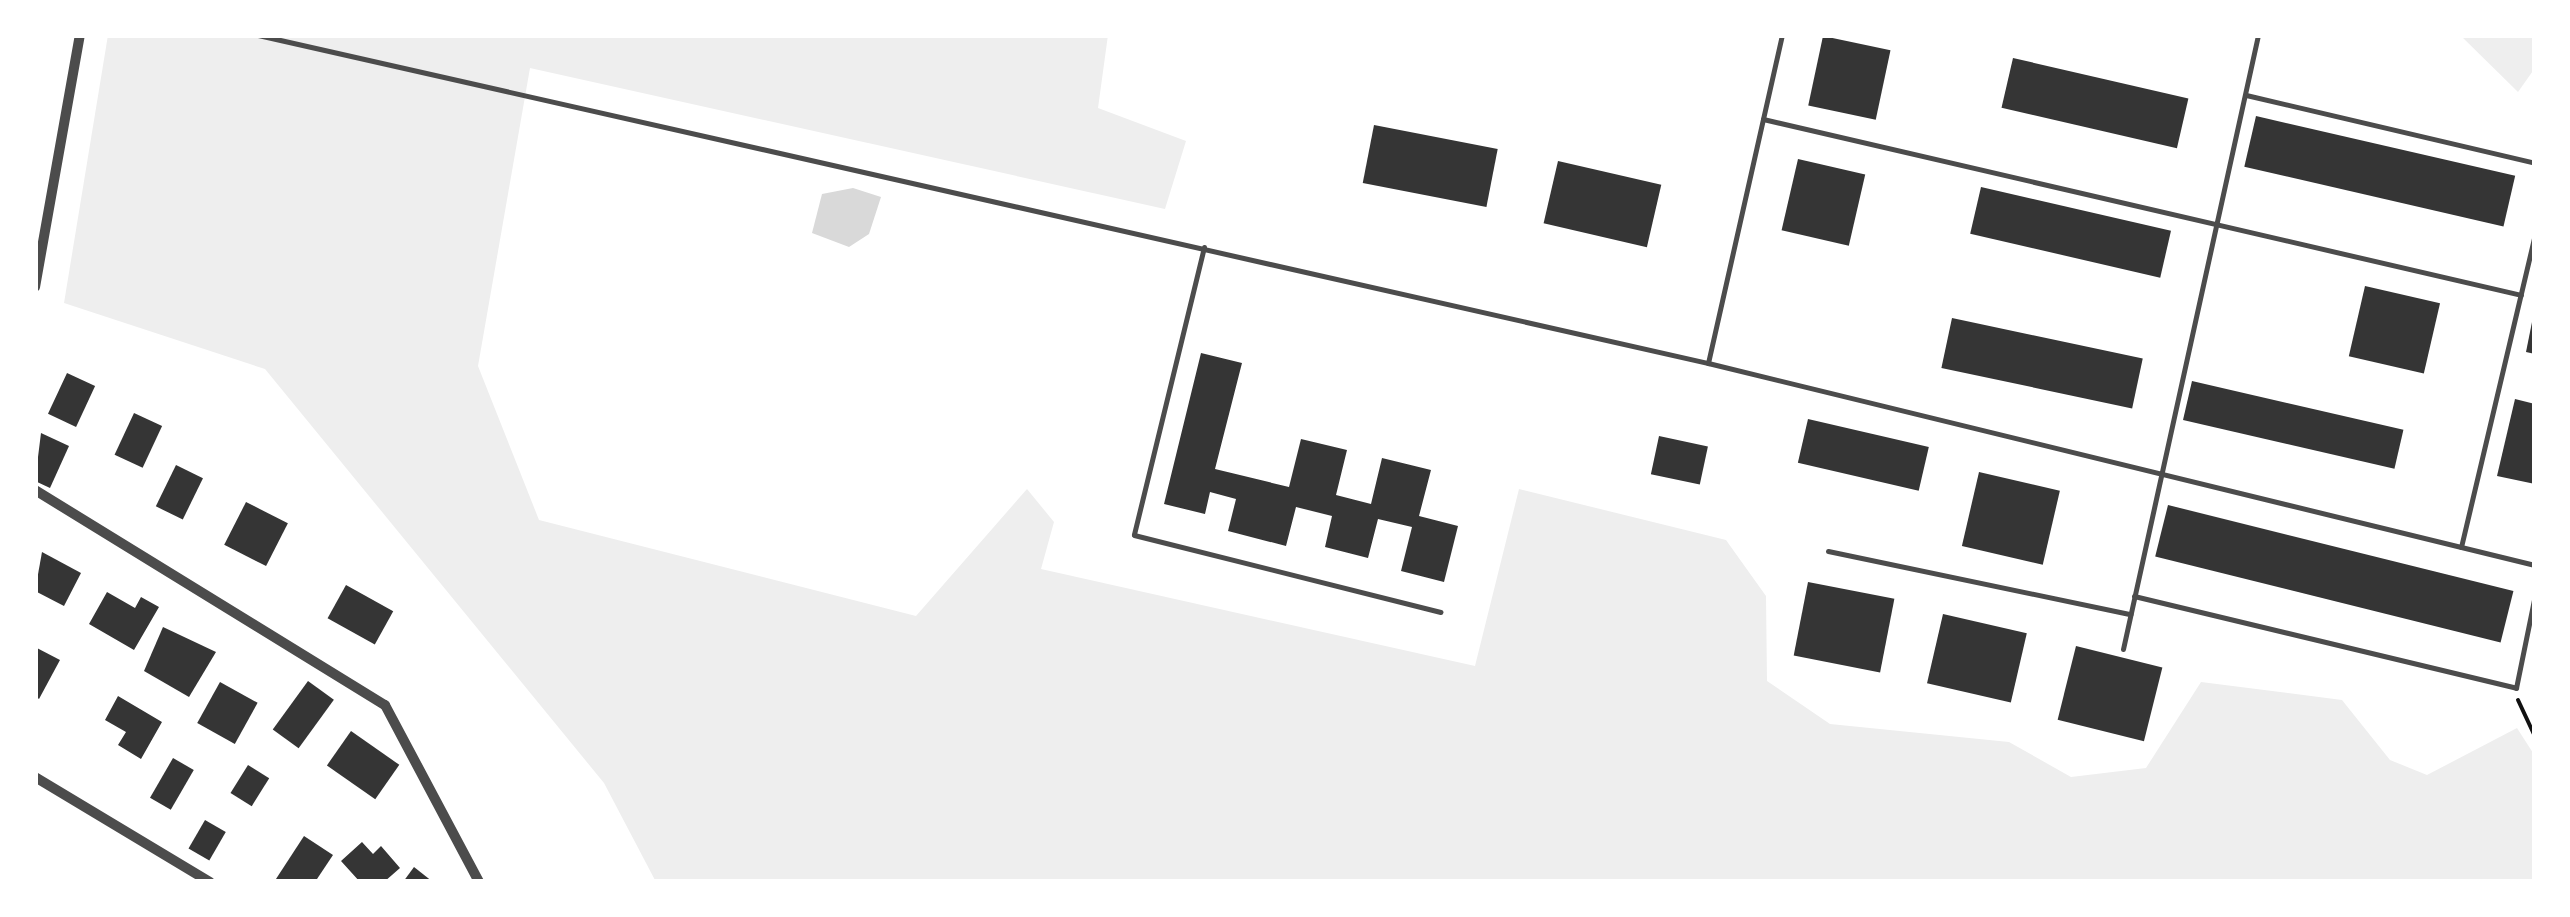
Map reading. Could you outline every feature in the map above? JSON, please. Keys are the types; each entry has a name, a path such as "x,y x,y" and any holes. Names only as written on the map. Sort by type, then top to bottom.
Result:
{"street":[{"path":"35,288 80,35"},
{"path":"35,490 386,706 479,882"},
{"path":"35,776 210,882"}],"lane":[{"path":"258,35 1708,363 2535,565"},
{"path":"1708,363 1782,35"},
{"path":"2122,648 2258,35"},
{"path":"2245,95 2535,162"},
{"path":"1763,119 2521,295"},
{"path":"2461,547 2535,234"},
{"path":"1204,246 1134,535 1440,612"},
{"path":"1828,551 2130,614"},
{"path":"2134,596 2516,688 2535,595"}],"path":[{"path":"2516,688 2535,736"}],"shaded area":[{"path":"108,35 1108,35 1098,108 1186,141 1165,209 530,68 478,366 539,520 916,616 1027,489 1054,522 1041,569 1475,666 1519,489 1726,540 1766,596 1767,681 1830,724 2009,742 2071,777 2146,768 2201,682 2342,700 2390,760 2427,775 2517,728 2535,756 2535,882 656,882 604,783 265,369 64,303"},
{"path":"2460,35 2535,35 2535,68 2518,92"},
{"path":"853,188 881,197 869,234 849,247 812,233 822,194"}],"building":[{"path":"1823,36 1890,50 1876,120 1808,105"},
{"path":"2013,58 2188,98 2177,148 2002,108"},
{"path":"2256,116 2515,176 2503,227 2244,167"},
{"path":"1374,125 1498,149 1486,207 1363,183"},
{"path":"1798,159 1865,175 1849,246 1782,230"},
{"path":"1558,161 1661,185 1647,247 1544,223"},
{"path":"1981,187 2171,231 2160,278 1970,234"},
{"path":"2365,286 2440,303 2424,373 2349,356"},
{"path":"2535,317 2535,354 2526,352"},
{"path":"1952,318 2143,359 2132,408 1941,368"},
{"path":"1201,353 1242,363 1215,469 1289,487 1301,439 1347,450 1336,495 1371,504 1382,458 1431,470 1419,516 1458,526 1444,582 1401,571 1412,527 1378,519 1368,558 1325,547 1332,516 1296,507 1286,546 1228,531 1236,499 1210,492 1205,514 1164,504"},
{"path":"67,373 95,386 76,427 48,414"},
{"path":"2192,381 2403,430 2394,469 2183,420"},
{"path":"2515,399 2535,404 2535,484 2497,476"},
{"path":"134,413 162,426 143,468 115,455"},
{"path":"1808,419 1929,447 1919,491 1798,463"},
{"path":"41,433 69,446 50,488 35,481"},
{"path":"1659,436 1708,446 1700,485 1651,474"},
{"path":"176,465 203,478 183,519 156,506"},
{"path":"1979,472 2060,491 2043,565 1962,546"},
{"path":"246,502 288,523 266,566 224,545"},
{"path":"2168,505 2513,591 2501,643 2155,556"},
{"path":"42,552 81,573 64,606 35,591"},
{"path":"1808,582 1894,599 1880,672 1794,656"},
{"path":"346,585 393,611 375,644 328,618"},
{"path":"107,592 135,608 141,597 159,607 134,650 89,624"},
{"path":"1943,614 2027,633 2011,703 1927,683"},
{"path":"163,627 216,652 189,697 144,671"},
{"path":"2076,646 2162,668 2144,741 2058,720"},
{"path":"35,647 60,660 39,699 35,696"},
{"path":"308,681 334,700 299,748 273,730"},
{"path":"220,682 258,703 235,744 197,723"},
{"path":"118,696 162,722 141,759 118,745 126,732 105,720"},
{"path":"351,731 399,765 375,799 327,765"},
{"path":"173,758 194,770 171,810 150,798"},
{"path":"248,765 269,778 252,806 231,793"},
{"path":"205,820 226,832 209,861 188,849"},
{"path":"304,836 333,855 315,882 274,882"},
{"path":"362,842 373,854 381,846 400,868 384,882 360,882 341,861"},
{"path":"414,867 433,882 403,882"}]}
